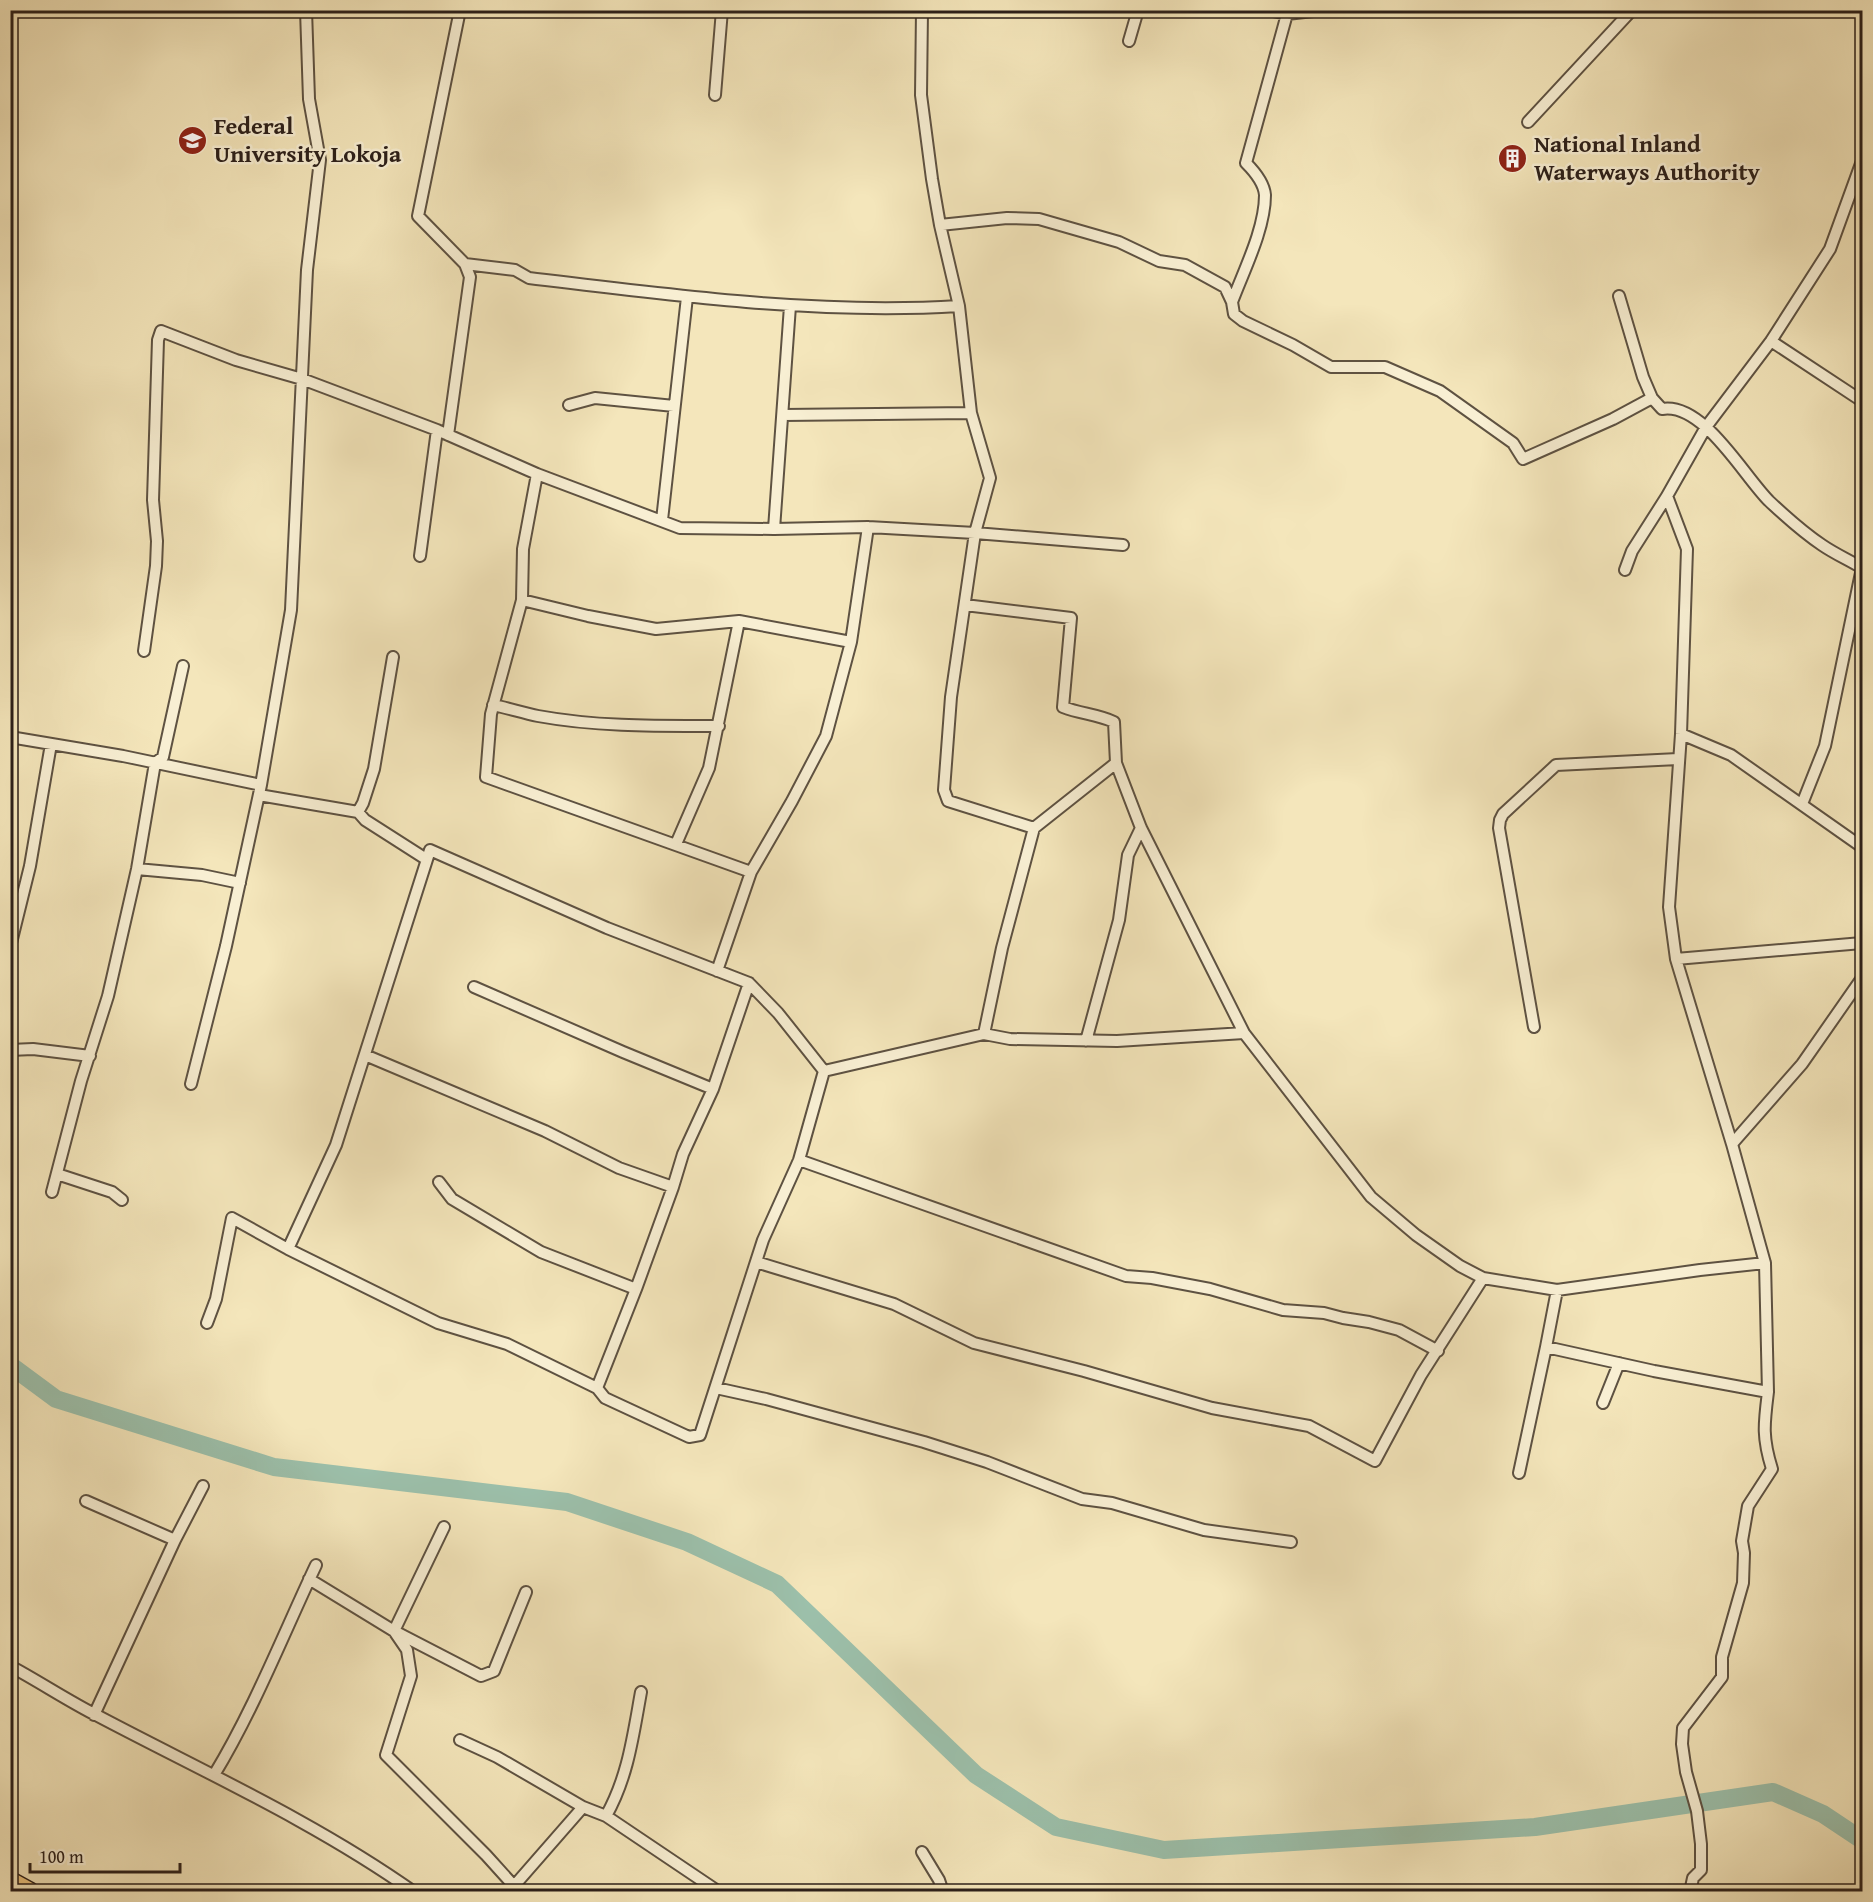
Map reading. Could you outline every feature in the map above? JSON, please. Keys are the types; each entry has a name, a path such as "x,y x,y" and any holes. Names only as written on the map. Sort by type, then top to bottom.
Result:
{"highway":[{"path":"10,1881 30,1892"}],"street":[{"path":"192,1084 260,790 291,610 307,270 320,160 309,99 306,10"},
{"path":"448,435 470,277 465,264 418,216 460,10"},
{"path":"715,95 722,10"},
{"path":"922,10 921,96 940,225 959,306 971,412 990,478 975,533 951,697 944,790 948,801 1034,828"},
{"path":"1129,41 1138,10"},
{"path":"1269,10 1287,15 1322,10"},
{"path":"1528,122 1632,10"},
{"path":"1232,302 1258,233 1265,193 1256,172 1246,163 1287,15"},
{"path":"1625,570 1632,551 1667,496 1706,427 1771,341 1830,249 1863,161"},
{"path":"940,225 1007,218 1039,219 1119,242 1159,261 1185,265 1225,287 1232,302 1234,314 1243,321 1293,345 1331,367 1385,367 1440,391 1513,443 1523,459 1612,419 1652,398"},
{"path":"465,264 515,270 529,278 687,297 790,306 905,310 959,306"},
{"path":"1619,296 1643,377 1652,398 1662,409 1672,407 1692,415 1706,427 1768,500 1822,545 1863,568 1825,746 1802,804"},
{"path":"662,520 687,297"},
{"path":"774,529 790,306"},
{"path":"144,651 156,566 157,541 153,500 158,340 162,332 236,360 302,379 437,430 537,474 680,528 868,527 1123,545"},
{"path":"1771,341 1863,401"},
{"path":"569,405 595,398 674,406"},
{"path":"783,415 971,412"},
{"path":"420,556 437,430"},
{"path":"537,474 523,549 522,600 493,705 486,777 751,872"},
{"path":"1667,496 1687,549 1681,734 1669,907 1676,958 1765,1263 1768,1392 1763,1430 1772,1468 1748,1506 1742,1540 1743,1583 1722,1657 1722,1677 1683,1728 1682,1744 1686,1772 1697,1811 1701,1844 1701,1870 1693,1878 1690,1892"},
{"path":"717,971 751,872 826,736 851,642 868,527"},
{"path":"522,600 656,629 739,621 851,642"},
{"path":"965,605 1071,618 1063,707 1082,714 1102,716 1114,722 1116,763 1141,828 1244,1033 1371,1197 1442,1254 1483,1278 1557,1290 1765,1263"},
{"path":"676,844 710,768 739,621"},
{"path":"358,812 374,769 393,657"},
{"path":"52,1192 81,1081 108,996 137,869 155,763 163,757 183,666"},
{"path":"493,705 536,716 638,727 719,726"},
{"path":"1681,734 1731,755 1863,847"},
{"path":"10,737 155,763 358,812 365,820 426,859"},
{"path":"10,948 30,866 51,744"},
{"path":"1534,1027 1499,828 1503,814 1556,765 1678,759"},
{"path":"984,1034 1002,948 1034,828 1116,763"},
{"path":"1086,1041 1119,920 1128,855 1141,828"},
{"path":"288,1249 336,1145 430,850 607,928 748,983 778,1013 824,1071"},
{"path":"137,869 202,875 240,883"},
{"path":"1676,958 1863,943"},
{"path":"1732,1144 1802,1065 1863,978"},
{"path":"597,1388 636,1289 673,1187 682,1154 713,1089 748,983"},
{"path":"474,987 713,1089"},
{"path":"824,1071 984,1034 1010,1039 1117,1041 1244,1033"},
{"path":"10,1050 33,1049 90,1056"},
{"path":"365,1055 545,1131 619,1168 673,1187"},
{"path":"207,1323 216,1299 232,1218 288,1249 438,1323 507,1344 597,1388 605,1398 689,1437 700,1435 763,1240 799,1160 824,1071"},
{"path":"799,1160 1126,1276 1152,1278 1210,1289 1283,1310 1324,1313 1369,1322 1399,1330 1438,1351"},
{"path":"57,1174 112,1192 122,1200"},
{"path":"438,1182 452,1199 515,1238 560,1260 636,1289"},
{"path":"756,1262 894,1304 974,1343 1084,1371 1212,1408 1309,1426 1375,1461 1421,1375 1483,1278"},
{"path":"1519,1473 1557,1290"},
{"path":"1546,1347 1619,1364 1768,1392"},
{"path":"1603,1403 1619,1364"},
{"path":"716,1388 766,1399 924,1442 987,1462 1082,1499 1112,1503 1204,1530 1291,1542"},
{"path":"94,1715 175,1540 203,1486"},
{"path":"86,1501 175,1540"},
{"path":"394,1630 444,1527"},
{"path":"214,1775 254,1702 316,1565"},
{"path":"309,1579 394,1630 481,1676 494,1671 526,1592"},
{"path":"394,1630 407,1650 411,1676 386,1755 486,1855 512,1889 583,1807"},
{"path":"10,1666 94,1715 214,1775 330,1839 414,1892"},
{"path":"606,1816 619,1793 641,1692"},
{"path":"460,1740 497,1757 583,1807 606,1816 714,1890"},
{"path":"922,1852 939,1880 943,1892"}],"waterway":[{"path":"10,1365 56,1399 274,1467 567,1502 687,1542 777,1584 976,1775 1056,1827 1164,1850 1535,1827 1773,1792 1823,1814 1862,1840"}],"place":[{"name":"Federal University Lokoja","path":"193,140"},
{"name":"National Inland Waterways Authority","path":"1513,158"}]}
